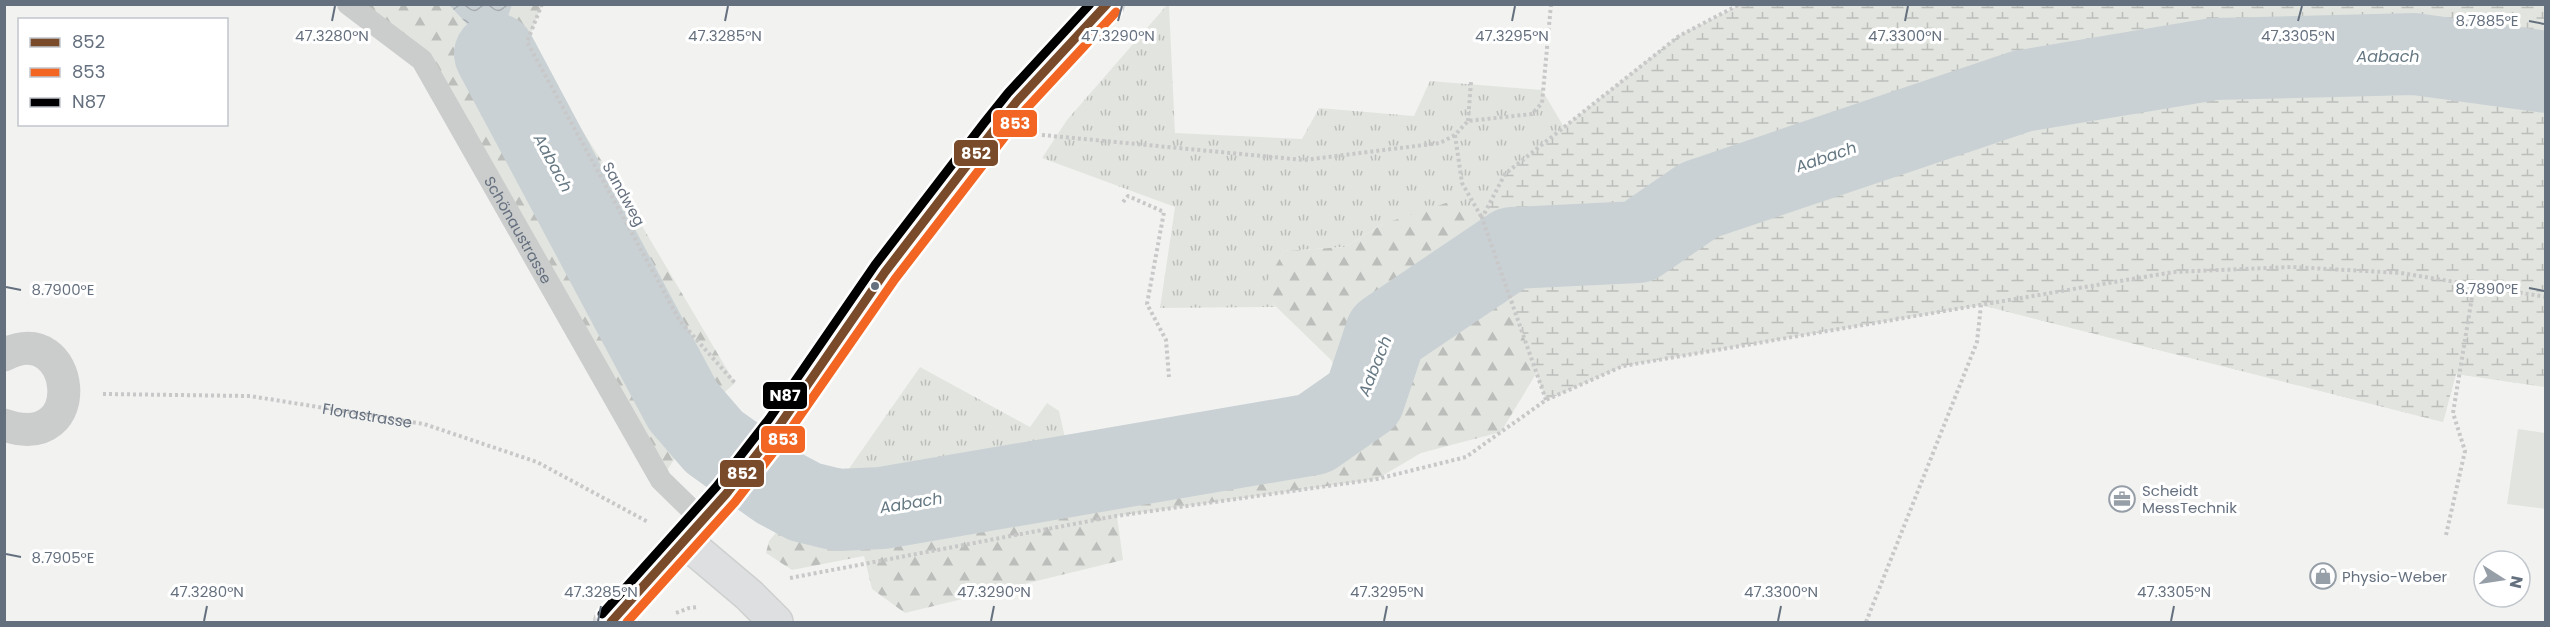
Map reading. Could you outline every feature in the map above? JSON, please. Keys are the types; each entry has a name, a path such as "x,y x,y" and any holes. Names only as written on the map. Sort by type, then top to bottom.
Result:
{"main road":[{"path":"611,622 726,494 775,432 880,278 994,130 1017,101 1107,4"},
{"path":"694,531 749,595 776,622"}],"street":[{"path":"4,355 14,350 29,349 45,353 57,363 64,378 66,394 61,410 52,421 36,429 21,430 4,425"}],"lane":[{"name":"Schönaustrasse","path":"348,4 422,60 661,480 694,531"}],"path":[{"name":"Sandweg","path":"542,4 527,42 680,321 735,383"},
{"path":"994,130 1305,160 1440,143 1455,135 1468,122 1532,114 1542,103 1551,4"},
{"path":"1482,218 1505,174 1678,36 1740,4"},
{"path":"1468,122 1471,82"},
{"path":"1455,135 1462,183 1482,218 1546,400"},
{"path":"1123,202 1128,196 1164,212 1147,304 1166,340 1169,377"},
{"path":"780,574 790,578 1116,516 1377,479 1466,457 1546,400 1623,366 2173,272 2292,267 2401,273 2546,297"},
{"path":"2446,536 2465,451 2454,413 2474,285"},
{"path":"1866,622 1977,342 1981,305"},
{"name":"Florastrasse","path":"66,394 250,396 424,424 537,462 648,522"},
{"path":"674,614 689,608 701,607"}],"green space":[{"path":"348,5 449,5 494,53 512,5 542,5 527,43 632,209 735,383 684,444 661,480 422,60"},
{"path":"1169,5 1175,133 1302,139 1319,108 1414,116 1430,81 1542,90 1564,127 1679,36 1740,5 2545,5 2545,387 2456,374 2443,422 1981,305 1623,366 1546,400 1482,218 1383,224 1345,247 1284,251 1262,292 1276,307 1160,308 1175,207 1042,158 1067,120"},
{"path":"1740,5 2545,5 2545,387 2456,374 2443,422 1981,305 1623,366 1546,400 1482,218 1505,174 1678,36"},
{"path":"1452,201 1482,218 1537,372 1501,432 1421,453 1377,479 1117,516 1123,560 905,613 872,589 864,556 792,570 766,553 769,541 831,468 933,487 1081,448 1339,405 1332,361 1261,292 1284,251 1345,247 1383,224"},
{"path":"920,367 1030,427 1047,403 1059,411 1068,451 933,487 848,470"},
{"path":"2518,429 2545,433 2545,509 2507,504"}],"water":[{"path":"449,5 512,5 495,54"}],"waterway":[{"name":"Aabach","path":"495,54 683,406 714,442 777,487 805,502 838,510 882,508 1314,434 1364,399 1386,333 1512,248 1638,242 1699,200 2022,91 2214,59 2414,54 2546,72"}],"transit line":[{"name":"N87","path":"602,614 717,486 769,419 875,265 984,123 1008,93 1090,4"},
{"name":"852","path":"611,622 726,494 779,426 885,272 994,130 1017,101 1107,4"},
{"name":"853","path":"627,622 735,502 788,433 895,279 1026,109 1116,12"}],"place":[{"name":"Scheidt MessTechnik","path":"2122,499"},
{"name":"Physio-Weber","path":"2323,576"}]}
